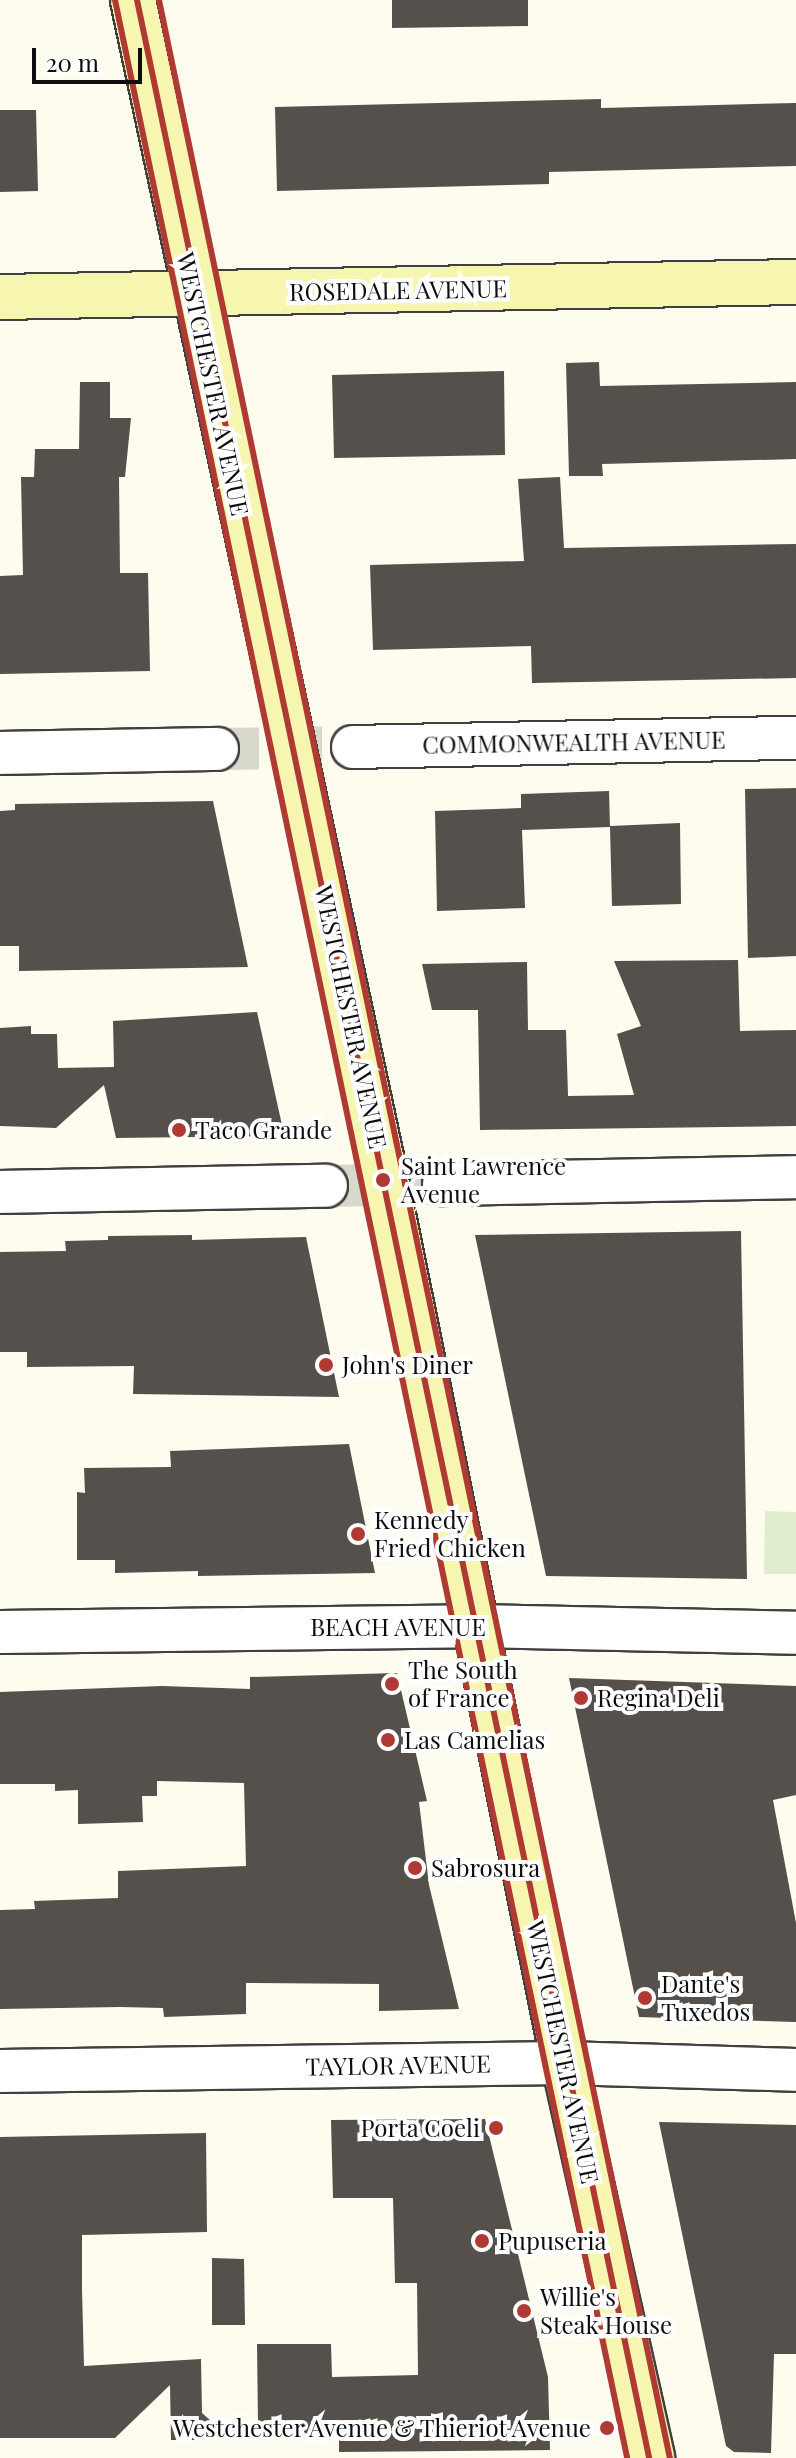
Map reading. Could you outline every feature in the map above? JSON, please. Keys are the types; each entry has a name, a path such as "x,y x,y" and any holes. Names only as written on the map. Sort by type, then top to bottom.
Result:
{"main road":[{"name":"WESTCHESTER AVENUE","path":"133,0 193,293 387,1185 473,1626 564,2063 652,2458"},
{"name":"ROSEDALE AVENUE","path":"0,297 796,282"}],"street":[{"name":"COMMONWEALTH AVENUE","path":"353,747 796,738"},
{"path":"0,753 217,749"},
{"path":"444,1184 796,1177"},
{"path":"0,1192 326,1186"},
{"name":"BEACH AVENUE","path":"0,1632 473,1626 796,1633"},
{"name":"TAYLOR AVENUE","path":"0,2071 564,2063 796,2070"}],"green space":[{"path":"765,1511 796,1512 796,1574 764,1574"}],"building":[{"path":"392,0 528,0 528,26 392,28"},
{"path":"601,99 601,108 796,103 796,166 549,172 549,184 277,191 275,107"},
{"path":"0,110 36,110 38,191 0,192"},
{"path":"599,362 600,386 796,382 796,459 602,464 603,476 569,476 566,363"},
{"path":"504,371 505,455 334,458 332,375"},
{"path":"80,382 110,382 110,418 131,418 125,477 119,477 120,573 148,573 150,671 0,674 0,576 23,575 21,477 34,477 35,449 79,449"},
{"path":"560,477 564,548 796,544 796,678 532,683 531,646 373,650 370,565 524,561 518,479"},
{"path":"796,788 796,956 748,958 745,789"},
{"path":"609,791 610,826 680,823 681,904 612,906 610,827 522,830 525,908 437,911 435,811 521,808 521,794"},
{"path":"213,801 248,967 19,971 19,946 0,946 0,811 15,810 15,804"},
{"path":"738,960 740,1031 796,1030 796,1126 480,1130 478,1010 432,1010 422,964 527,962 528,1030 566,1030 568,1096 634,1095 617,1034 641,1026 614,961"},
{"path":"257,1012 282,1125 274,1136 116,1138 104,1085 56,1128 0,1126 0,1028 31,1026 31,1034 57,1034 58,1068 114,1067 113,1021"},
{"path":"741,1231 747,1579 546,1576 475,1235"},
{"path":"192,1235 192,1240 306,1237 339,1397 133,1394 134,1366 27,1367 27,1352 0,1352 0,1252 66,1251 65,1241 108,1240 108,1236"},
{"path":"349,1444 375,1573 198,1576 198,1571 115,1573 115,1560 77,1560 77,1492 85,1493 84,1468 171,1467 170,1451"},
{"path":"397,1673 427,1801 419,1802 429,1885 459,2009 379,2011 379,1984 246,1983 246,2014 164,2017 163,2008 0,2009 0,1910 35,1909 34,1901 118,1898 118,1871 246,1866 244,1783 157,1781 157,1796 142,1796 143,1822 78,1824 78,1790 55,1791 55,1784 0,1784 0,1692 162,1686 250,1689 250,1677"},
{"path":"569,1678 796,1686 796,1795 773,1800 796,1923 796,2022 639,2017"},
{"path":"485,2119 548,2377 550,2450 339,2452 339,2435 304,2435 304,2425 258,2425 257,2344 331,2344 332,2377 418,2375 417,2283 395,2283 393,2198 333,2198 331,2120"},
{"path":"659,2122 796,2125 796,2354 774,2354 771,2453 734,2452 726,2446"},
{"path":"206,2133 207,2232 82,2235 82,2290 84,2366 201,2359 202,2413 211,2421 194,2440 171,2440 170,2385 115,2438 0,2438 0,2137"},
{"path":"212,2258 244,2259 245,2325 212,2325"}],"tunnel":[{"path":"217,749 353,747"},
{"path":"326,1186 444,1184"}],"railway":[{"path":"115,0 627,2458"},
{"path":"137,0 649,2458"},
{"path":"159,0 670,2458"}],"place":[{"name":"Taco Grande","path":"179,1130"},
{"name":"Saint Lawrence Avenue","path":"383,1180"},
{"name":"John's Diner","path":"326,1365"},
{"name":"Kennedy Fried Chicken","path":"358,1534"},
{"name":"The South of France","path":"392,1684"},
{"name":"Regina Deli","path":"581,1698"},
{"name":"Las Camelias","path":"388,1740"},
{"name":"Sabrosura","path":"415,1868"},
{"name":"Dante's Tuxedos","path":"645,1998"},
{"name":"Porta Coeli","path":"496,2128"},
{"name":"Pupuseria","path":"482,2241"},
{"name":"Willie's Steak House","path":"524,2311"},
{"name":"Westchester Avenue & Thieriot Avenue","path":"607,2428"}]}
